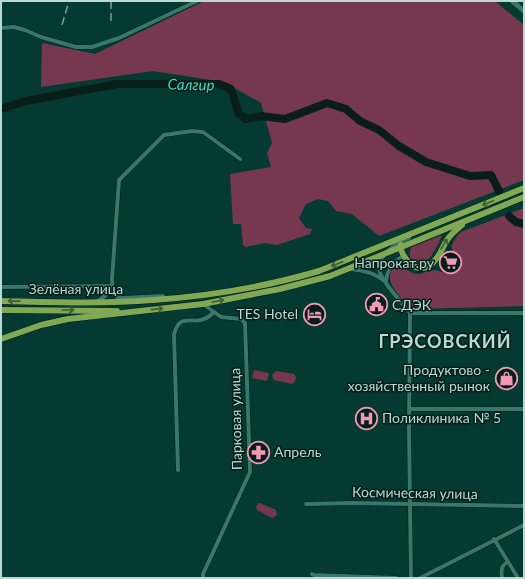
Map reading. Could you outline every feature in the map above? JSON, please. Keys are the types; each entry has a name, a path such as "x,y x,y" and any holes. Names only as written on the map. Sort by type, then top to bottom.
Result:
{"main road":[{"path":"400,248 402,243 409,238 439,223 524,188"},
{"path":"1,339 41,325 68,319 203,304 299,285 330,276 524,197"},
{"path":"400,248 410,264 415,267 425,268 437,258 450,236 470,219"},
{"name":"Зелёная улица","path":"1,301 96,302 151,300 246,289 312,273 439,223"},
{"path":"1,310 136,311"}],"street":[{"path":"1,28 14,27 41,37 76,47 92,47 119,38 197,1"},
{"path":"512,1 524,11"},
{"name":"Зелёная улица","path":"200,295 117,298 113,294 112,288 119,180 164,135 192,131 203,132 240,159"},
{"path":"409,238 392,246 385,254 380,265 380,270 386,282 410,313 411,578"},
{"path":"386,282 389,269 396,260 404,256"},
{"path":"347,268 366,271 378,276 386,282"},
{"path":"1,287 112,288"},
{"path":"96,302 103,298 112,288"},
{"name":"Парковая улица","path":"203,304 221,317 241,319 245,323 250,472 203,574 203,578"},
{"path":"178,470 174,335 176,328 180,323 184,321 205,319 214,312"},
{"path":"410,313 524,313"},
{"path":"410,409 524,409"},
{"name":"Космическая улица","path":"306,504 353,503 524,506"},
{"path":"420,578 524,525"},
{"path":"494,539 518,578"},
{"path":"502,578 501,568 508,562"},
{"path":"312,574 396,578"}],"shaded area":[{"path":"204,1 495,1 524,25 524,180 379,236 352,214 336,211 328,201 318,199 306,204 299,218 306,228 312,229 310,234 277,245 264,243 246,247 243,245 241,224 233,224 230,174 271,167 267,153 272,143 261,103 224,82 153,71 41,87 42,43 95,54"},
{"path":"524,208 524,306 415,309 403,300 393,287 390,280 390,274 393,267 399,261 409,271 416,274 431,270 450,273 446,265 452,252 452,245 456,237 461,232"},
{"path":"442,235 434,252 425,262 415,262 410,257 410,250 412,247"},
{"path":"254,370 269,373 267,381 252,378"},
{"path":"276,371 294,374 296,377 295,381 292,384 274,380 272,375"},
{"path":"258,503 276,510 276,516 272,518 257,510 256,507"}],"waterway":[{"name":"Салгир","path":"1,109 26,101 117,84 219,84 231,89 239,114 246,119 261,116 285,119 327,103 346,109 360,121 379,130 399,146 426,162 470,176 491,175 499,191"},
{"name":"Салгир","path":"509,216 516,222 524,224"}],"railway":[{"path":"62,25 69,1"},
{"path":"111,1 111,23"}],"place":[{"name":"Напрокат.ру","path":"450,263"},
{"name":"СДЭК","path":"377,305"},
{"name":"TES Hotel","path":"314,314"},
{"name":"Продуктово - хозяйственный рынок","path":"506,378"},
{"name":"Поликлиника № 5","path":"366,418"},
{"name":"Апрель","path":"258,452"}],"district":[{"name":"ГРЭСОВСКИЙ","path":"445,342"}]}
